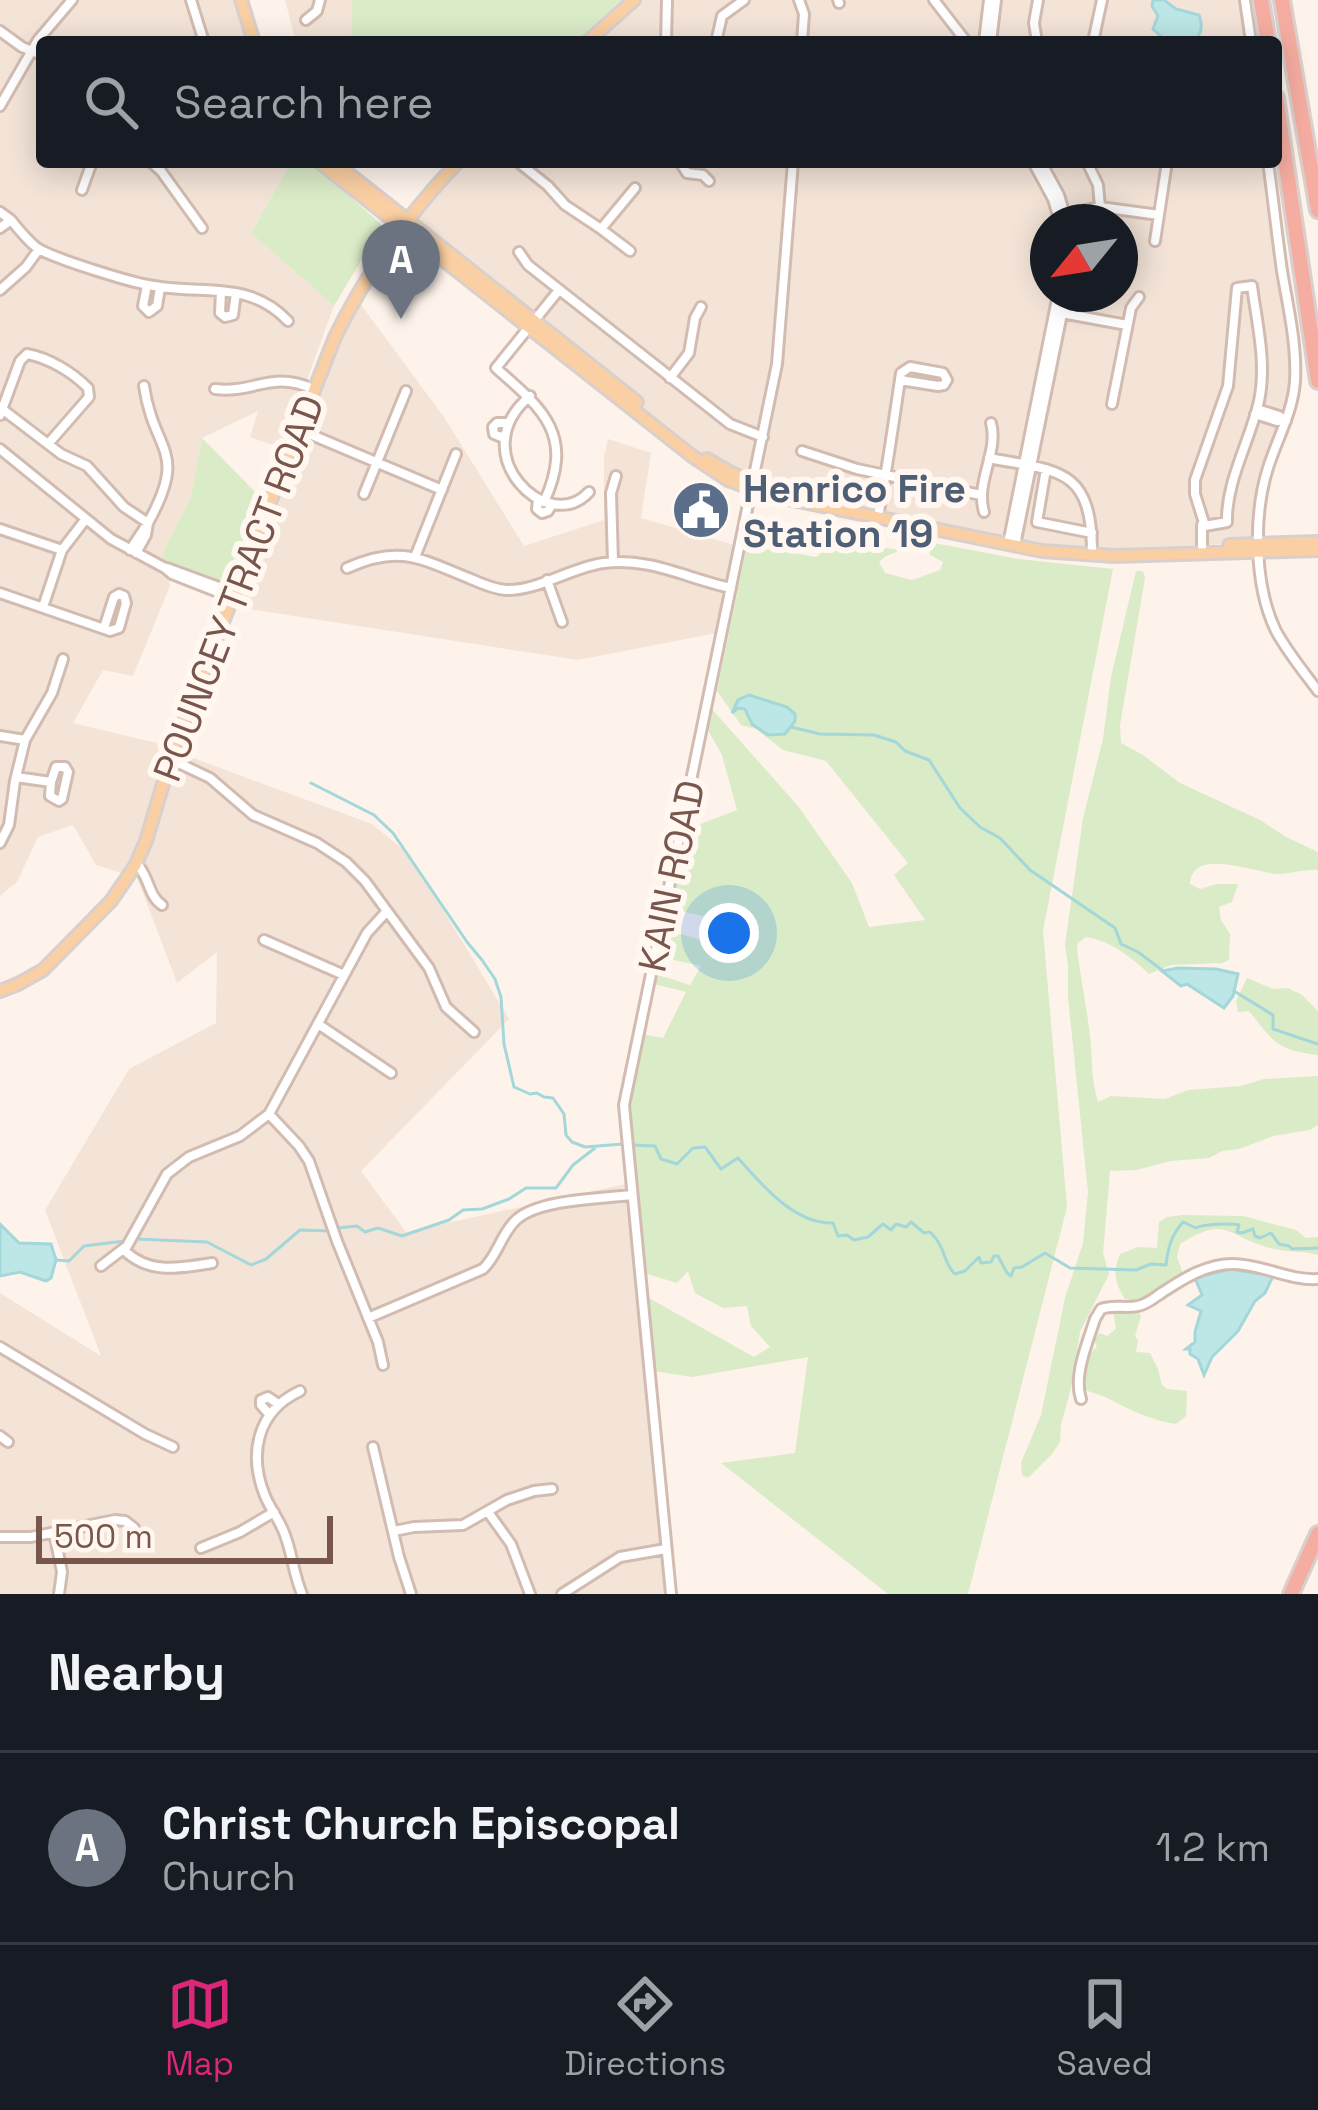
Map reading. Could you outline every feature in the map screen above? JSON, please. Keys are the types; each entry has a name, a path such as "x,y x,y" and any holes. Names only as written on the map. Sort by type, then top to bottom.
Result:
{"highway":[{"path":"1262,0 1267,36"},
{"path":"1282,0 1318,210"},
{"path":"1282,138 1318,381"},
{"path":"1291,1594 1318,1534"}],"main road":[{"path":"237,0 248,36"},
{"path":"594,36 634,0"},
{"path":"327,168 728,480 1100,556 1318,546"},
{"path":"341,168 404,224"},
{"name":"POUNCEY TRACT ROAD","path":"0,991 43,970 111,901 136,863 170,759 349,309 404,224 453,168"},
{"path":"752,486 1012,541 1092,549 1204,535 1259,548"}],"street":[{"path":"191,0 202,36"},
{"path":"306,20 320,0"},
{"path":"666,36 667,0"},
{"path":"717,36 722,16 744,0"},
{"path":"799,0 804,14 802,36"},
{"path":"934,0 962,36"},
{"path":"989,36 993,0"},
{"path":"1036,36 1038,0"},
{"path":"1094,36 1102,0"},
{"path":"1244,0 1250,36"},
{"path":"42,36 68,2"},
{"path":"0,31 36,52"},
{"path":"0,106 36,45"},
{"path":"82,190 90,168"},
{"path":"156,168 202,227"},
{"path":"526,168 565,205 629,251"},
{"path":"684,168 709,181"},
{"name":"KAIN ROAD","path":"670,1594 625,1100 763,437 781,336 794,168"},
{"path":"1040,168 1056,204"},
{"path":"1090,168 1100,204"},
{"path":"1155,241 1166,168"},
{"path":"1269,168 1295,377 1262,492 1259,548 1272,620 1318,691"},
{"path":"602,229 635,188"},
{"path":"0,212 39,249 147,285 254,296 272,305 287,321"},
{"path":"1138,212 1159,215"},
{"path":"0,228 11,220"},
{"path":"0,290 39,249"},
{"path":"519,252 559,290 730,424 763,437"},
{"path":"147,285 143,306 149,312 157,306 160,287"},
{"path":"1252,286 1263,370 1261,413 1228,499 1227,523 1204,535 1195,479 1228,386 1237,288 1252,286"},
{"path":"545,502 556,452 548,421 530,396 496,368 559,290"},
{"path":"220,292 220,313 225,317 232,315 236,293"},
{"path":"1112,404 1131,308 1139,297"},
{"path":"670,378 689,353 701,307"},
{"path":"1012,541 1059,312 1127,325"},
{"path":"48,444 89,397 88,388 78,378 27,354 1,412 61,454 87,466 124,507 148,523"},
{"path":"879,511 900,380 903,371 910,367 943,373 947,380 941,386 900,380"},
{"path":"215,389 283,380 314,389"},
{"path":"133,552 146,535 168,480 169,462 144,386"},
{"path":"364,494 406,391"},
{"path":"530,396 507,422 506,459 512,472 545,502 575,503 590,492"},
{"path":"1261,413 1283,420"},
{"path":"984,512 981,495 994,434 991,423"},
{"path":"300,430 442,490"},
{"path":"0,449 85,520 133,552 234,596"},
{"path":"802,451 856,469 981,495"},
{"path":"415,557 456,454"},
{"path":"989,458 1061,473 1087,503 1092,549"},
{"path":"1046,469 1037,522 1092,532"},
{"path":"613,562 611,494 616,476"},
{"path":"43,607 62,550 85,520"},
{"path":"0,529 62,550"},
{"path":"347,568 388,554 415,557 496,589 521,589 586,566 613,562 656,565 731,588"},
{"path":"547,580 562,622"},
{"path":"0,593 112,631 118,628 127,603 124,596 114,598 104,628"},
{"path":"0,843 11,819 25,740 52,693 63,658"},
{"path":"0,736 25,740"},
{"path":"170,759 205,774 253,815 338,855 358,873 429,968 444,1004 474,1031"},
{"path":"16,777 51,782"},
{"path":"136,863 146,874 154,899 162,905"},
{"path":"101,1266 124,1250 167,1174 189,1157 240,1136 269,1114 367,933 387,910"},
{"path":"264,940 344,975"},
{"path":"318,1024 391,1072"},
{"path":"269,1114 309,1161 382,1352 383,1366"},
{"path":"368,1318 483,1269 510,1227 532,1210 632,1195"},
{"path":"124,1250 140,1263 161,1268 212,1263"},
{"path":"1081,1399 1078,1382 1100,1309 1143,1305 1194,1273 1222,1264 1318,1279"},
{"path":"0,1347 173,1447"},
{"path":"300,1391 269,1414 260,1430 256,1455 261,1484 285,1534 302,1594"},
{"path":"373,1447 411,1594"},
{"path":"394,1531 463,1525 524,1494 552,1489"},
{"path":"201,1548 274,1512"},
{"path":"488,1512 511,1544 530,1594"},
{"path":"0,1537 20,1538 109,1520 125,1521 134,1528"},
{"path":"54,1532 62,1572 59,1594"},
{"path":"562,1594 620,1557 666,1549"}],"shaded area":[{"path":"0,0 233,0 245,36 36,36 36,168 288,168 251,233 334,306 282,448 250,437 258,411 202,438 191,497 163,552 170,586 133,676 103,670 73,723 169,746 134,860 121,873 96,865 73,825 38,837 17,882 0,896"},
{"path":"285,0 352,0 351,36 294,36"},
{"path":"631,0 1243,0 1248,36 592,36"},
{"path":"454,168 1267,168 1293,351 1293,384 1262,489 1260,543 1100,549 1056,546 763,487 711,463 407,223"},
{"path":"356,298 444,417 524,546 604,520 608,439 651,453 641,518 738,546 722,632 578,660 229,606"},
{"path":"177,752 372,824 410,855 509,1019 361,1171 406,1232 625,1184 667,1594 0,1594 0,1293 101,1356 45,1210 129,1069 216,1023 217,952 177,983 135,872"}],"green space":[{"path":"352,0 622,0 583,36 351,36"},
{"path":"288,168 318,168 382,225 334,306 251,233"},
{"path":"202,438 266,503 231,585 164,560 163,552 191,497"},
{"path":"834,542 901,550 879,562 885,573 912,580 940,570 943,562 930,555 929,542 1018,559 1113,569 1043,931 1067,1207 968,1594 888,1594 721,1463 795,1453 808,1357 692,1377 654,1371 647,1297 754,1357 770,1347 751,1326 747,1306 723,1308 695,1293 688,1271 677,1283 644,1273 634,1166 630,1088 642,1034 663,1038 686,992 654,984 656,974 690,985 701,966 660,957 666,930 712,943 730,922 671,909 687,829 737,810 722,755 708,730 711,708 798,806 852,883 869,927 925,920 894,875 908,863 826,761 783,750 756,729 741,725 717,691 747,545 816,557"},
{"path":"1136,571 1143,571 1145,578 1121,743 1180,783 1318,852 1318,870 1278,874 1213,864 1193,873 1190,884 1200,889 1238,884 1232,902 1219,907 1230,934 1229,960 1223,963 1171,965 1149,974 1104,942 1086,937 1078,943 1098,1102 1111,1096 1165,1099 1188,1090 1318,1076 1318,1125 1209,1158 1110,1171 1103,1253 1109,1274 1080,1332 1060,1442 1028,1478 1022,1475 1021,1463 1041,1415 1065,1298 1083,1243 1088,1192 1065,945 1083,818"},
{"path":"1247,978 1273,989 1288,988 1318,1011 1318,1055 1284,1047 1249,1011 1238,1012 1236,1001"},
{"path":"1183,1215 1243,1216 1296,1230 1306,1238 1318,1237 1318,1255 1270,1248 1226,1230 1208,1230 1180,1244 1177,1257 1183,1273 1137,1301 1125,1299 1116,1277 1120,1254 1138,1247 1157,1248 1159,1222"},
{"path":"1122,1308 1141,1316 1136,1352 1150,1353 1167,1389 1187,1391 1186,1416 1176,1424 1083,1389 1086,1366 1097,1347 1094,1340 1099,1333 1107,1336 1116,1329 1113,1311"}],"water":[{"path":"1153,0 1164,0 1199,15 1198,36 1161,36 1153,29 1158,16"},
{"path":"749,695 795,714 785,734 768,735 752,724 745,709 732,713 738,700"},
{"path":"1178,968 1238,974 1233,996 1224,1008 1162,971"},
{"path":"0,1224 19,1243 51,1244 56,1260 51,1278 46,1281 20,1272 0,1276"},
{"path":"1230,1269 1273,1276 1238,1331 1212,1357 1204,1375 1198,1359 1186,1349 1195,1342 1201,1311 1188,1305 1202,1295 1195,1278"}],"waterway":[{"path":"791,727 820,734 874,735 929,760 960,808 980,827 1000,838 1030,870 1115,928 1121,944 1162,970"},
{"path":"311,783 374,815 393,833 495,979 514,1087 553,1098 564,1114 566,1135 572,1142 585,1147 623,1144"},
{"path":"1234,991 1273,1015 1273,1029 1318,1044"},
{"path":"631,1145 655,1146 661,1159 677,1164 693,1148 705,1147 721,1169 738,1158 780,1201 805,1217 833,1223 838,1236 854,1240 868,1237 883,1224 891,1230 896,1224 906,1227 911,1222 924,1233 930,1232 955,1274 979,1257 981,1263 998,1256 1011,1276 1014,1268 1045,1253 1070,1268 1136,1270 1166,1265 1171,1242 1183,1222 1196,1228 1239,1225 1237,1232 1253,1229 1260,1238 1271,1233 1279,1244 1292,1249 1318,1248"},
{"path":"338,1228 357,1226 365,1232 378,1228 402,1236 449,1220 463,1210 509,1199 526,1188 556,1188 573,1165 595,1148"},
{"path":"136,1239 207,1242 251,1265 266,1259 300,1230 330,1231"},
{"path":"56,1260 69,1261 84,1246 125,1241"}],"place":[{"name":"Christ Church Episcopal","path":"401,319"},
{"name":"Henrico Fire Station 19","path":"701,510"}]}
